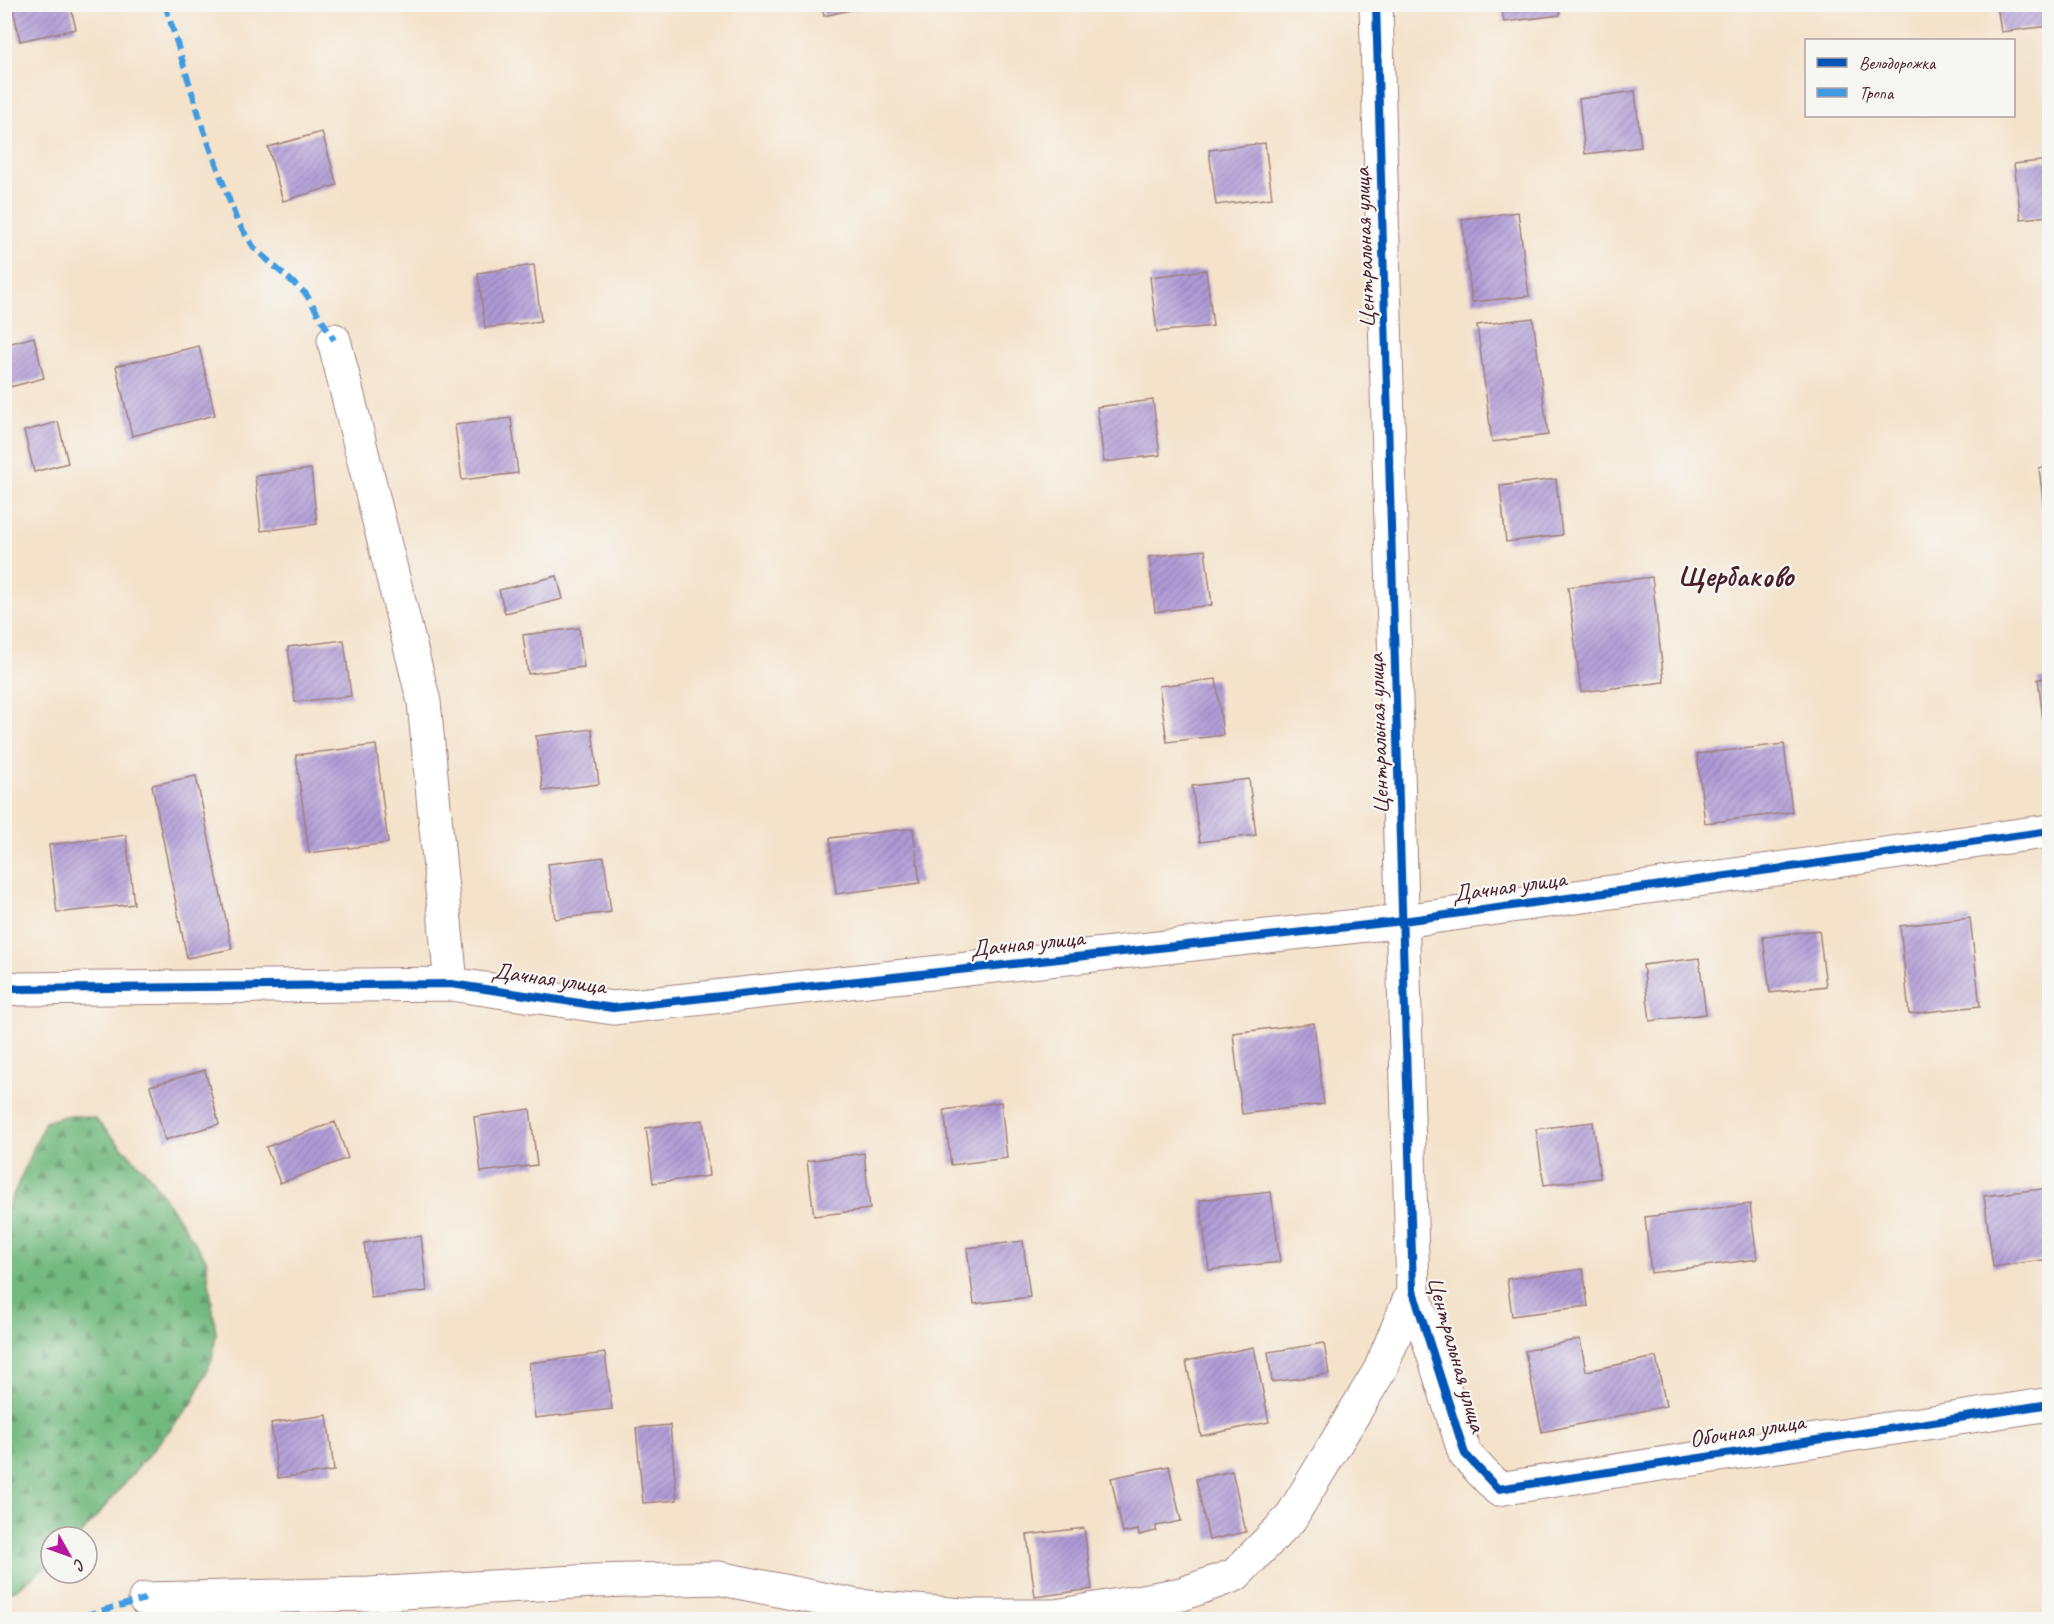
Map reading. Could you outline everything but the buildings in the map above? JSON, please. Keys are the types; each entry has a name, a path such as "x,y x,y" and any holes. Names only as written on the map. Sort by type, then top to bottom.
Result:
{"street":[{"name":"Центральная улица","path":"1376,4 1413,1291 1465,1454"},
{"path":"334,340 424,702 451,984"},
{"name":"Дачная улица","path":"4,987 19,989 451,984 614,1008 1403,921 2049,831"},
{"path":"145,1599 369,1594 593,1581 718,1578 857,1606 975,1616 1056,1616 1182,1594 1234,1575 1290,1519 1380,1370 1413,1291"},
{"name":"Обочная улица","path":"1465,1454 1498,1489 2049,1404"}],"green space":[{"path":"68,1115 94,1118 148,1174 206,1259 216,1334 212,1359 193,1402 89,1525 39,1525 39,1572 15,1590 5,1592 5,1214 45,1122"}],"marked path":[{"path":"165,4 203,128 237,221 255,249 306,294 334,340"},
{"path":"67,1620 145,1599"}],"cycle path":[{"path":"1376,4 1413,1291 1465,1454 1498,1489 2050,1404"},
{"path":"4,987 19,989 451,984 613,1008 1403,921 2050,831"}],"district":[{"name":"Щербаково","path":"1736,576"}]}
